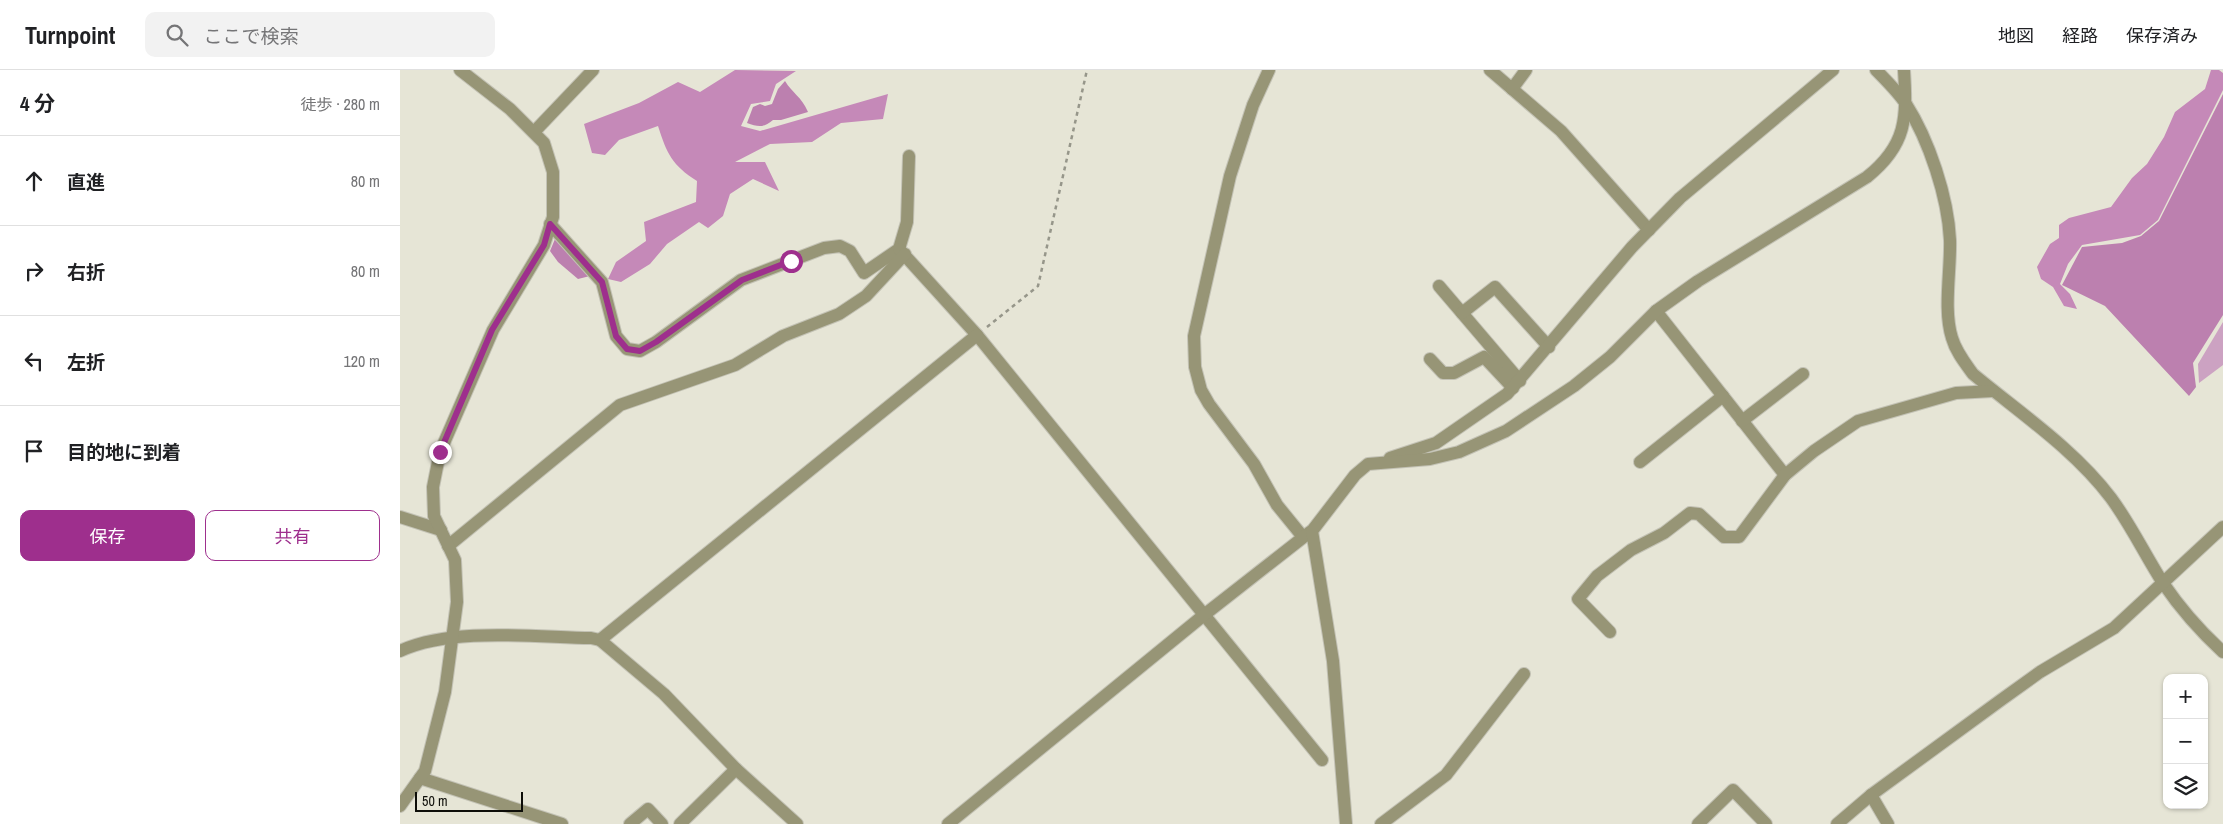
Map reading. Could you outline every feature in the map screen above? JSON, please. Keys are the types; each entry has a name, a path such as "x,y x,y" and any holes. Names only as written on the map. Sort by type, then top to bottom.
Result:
{"street":[{"path":"400,806 425,771 445,692 457,602 455,560 434,516 433,487 440,452 492,330 544,245 553,217 553,172 544,143 510,109 460,70"},
{"path":"534,132 593,70"},
{"path":"1268,70 1253,105 1230,176 1194,336 1195,367 1202,390 1209,404 1254,464 1277,505 1308,534 1333,661 1346,824"},
{"path":"1490,70 1561,131 1649,230"},
{"path":"1512,89 1526,70"},
{"path":"948,824 1204,615 1308,534 1355,475 1368,464 1436,443 1516,385 1649,230 1680,198 1832,70"},
{"path":"1876,70 1906,104 1942,187 1950,241 1949,317 1952,338 1961,358 1972,374 2074,457 2093,477 2123,515 2164,584 2193,622 2223,652"},
{"path":"1368,464 1430,459 1459,452 1506,430 1574,386 1610,357 1656,311 1698,282 1867,177 1883,164 1893,151 1903,129 1906,104 1904,70"},
{"path":"448,546 620,405 734,365 783,336 839,314 866,296 902,251 907,222 909,156"},
{"path":"550,224 602,282 616,336 627,349 640,351 656,342 742,280 824,248 840,246 850,251 864,273 902,251"},
{"path":"902,251 977,335 1322,760"},
{"path":"1439,286 1462,313 1516,385"},
{"path":"1462,313 1495,287 1548,347"},
{"path":"1656,311 1785,475"},
{"path":"600,640 977,335"},
{"path":"1430,359 1443,373 1454,373 1484,357 1516,385"},
{"path":"1742,421 1804,374"},
{"path":"1610,632 1578,599 1597,576 1631,550 1664,533 1690,513 1699,514 1724,537 1738,537 1785,475 1814,451 1858,421 1956,392 1993,391"},
{"path":"1640,462 1723,396"},
{"path":"400,517 441,530"},
{"path":"1837,824 1871,795 2040,672 2114,628 2164,584 2223,527"},
{"path":"400,651 418,643 453,636 591,638 600,640 664,694 736,769 797,824"},
{"path":"1381,824 1446,775 1524,674"},
{"path":"680,824 736,769"},
{"path":"420,778 562,824"},
{"path":"1698,824 1733,790 1766,824"},
{"path":"1871,795 1888,824"},
{"path":"630,824 648,809 662,824"}],"path":[{"path":"977,335 1038,286 1087,70"}],"shaded area":[{"path":"735,70 796,71 776,84 770,101 751,104 741,126 760,131 888,94 883,119 841,123 812,142 770,144 735,162 765,162 779,191 753,179 730,194 723,216 708,228 699,222 667,244 650,264 621,282 608,279 616,262 646,241 644,222 696,202 697,181 676,164 664,144 658,126 619,140 605,155 592,153 584,124 639,103 678,82 700,92"},
{"path":"2211,70 2219,70 2223,73 2223,90 2158,220 2140,235 2082,245 2068,264 2060,284 2070,294 2077,309 2064,306 2053,287 2041,279 2037,267 2050,244 2059,238 2059,225 2069,218 2111,207 2132,178 2147,164 2164,137 2175,112 2205,89"},
{"path":"785,81 803,102 808,112 781,120 773,120 764,126 747,123 753,107 760,104 765,106 772,104 778,89"},
{"path":"2223,94 2223,315 2193,363 2196,387 2189,396 2105,306 2062,285 2082,247 2122,243 2141,236 2159,221"},
{"path":"555,239 590,276 578,279 558,262 550,251"},
{"path":"2223,322 2223,365 2199,383 2198,364"}],"route":[{"path":"440,452 492,330 544,245 550,224 602,282 616,336 627,349 640,351 656,342 742,280 791,261"}]}
